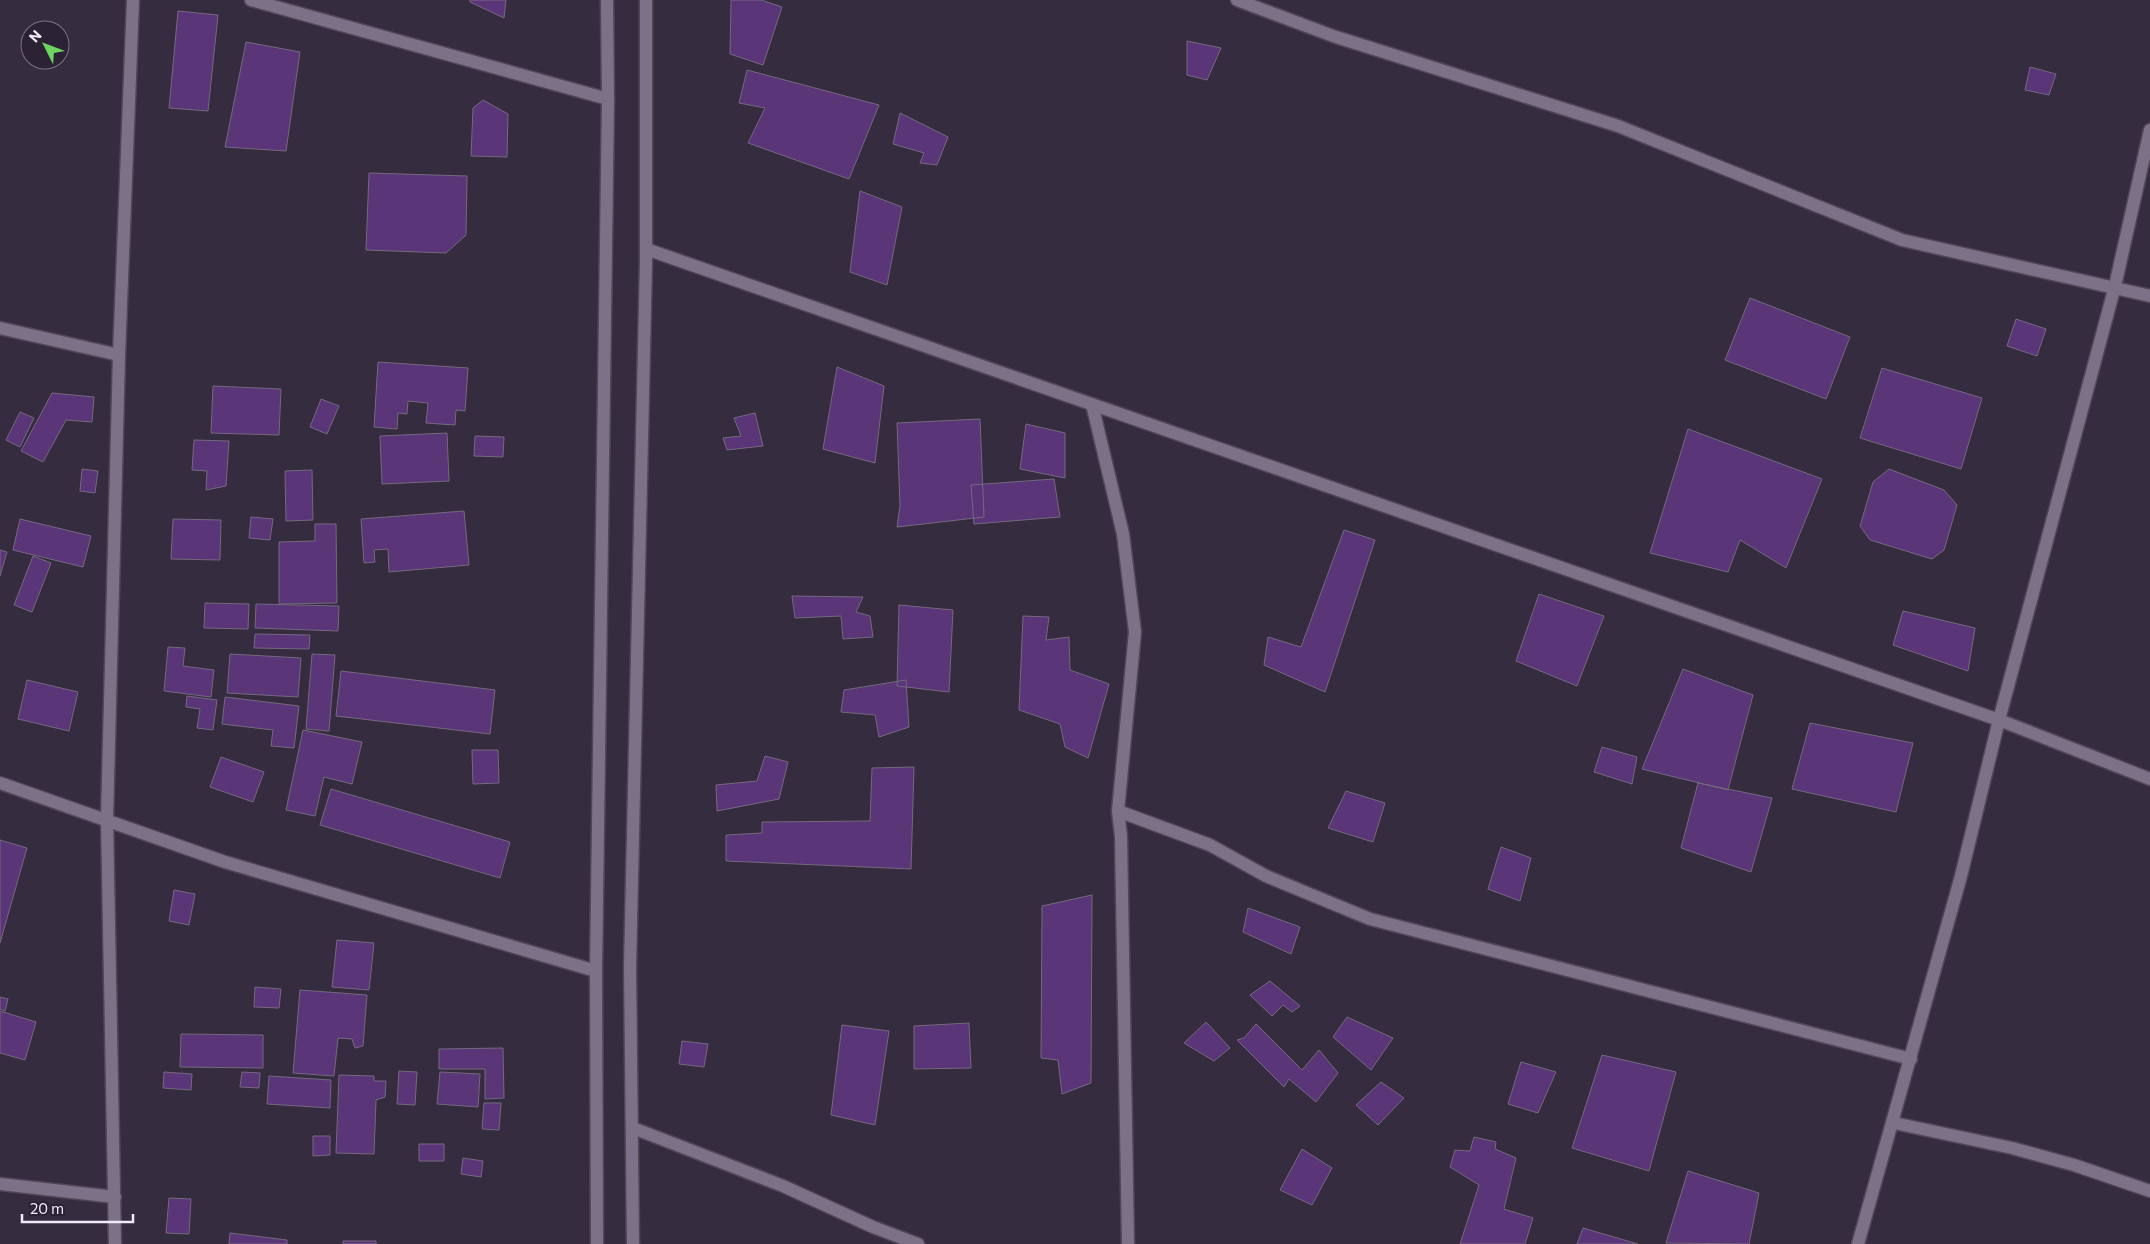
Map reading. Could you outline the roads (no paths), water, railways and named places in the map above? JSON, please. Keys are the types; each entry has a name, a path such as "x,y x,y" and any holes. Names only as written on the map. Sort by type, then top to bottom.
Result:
{"street":[{"path":"115,1244 107,819 119,355 133,0"},
{"path":"251,0 608,99"},
{"path":"597,1244 596,972 608,99 607,0"},
{"path":"633,1244 630,967 646,249 646,0"},
{"path":"1237,0 1333,36 1618,126 1902,240 2115,286 2150,296"},
{"path":"1858,1244 1894,1123 1961,876 1999,720 2115,286 2150,130"},
{"path":"646,249 1999,720 2150,779"},
{"path":"0,328 119,355"},
{"path":"1092,404 1123,534 1135,632 1118,811 1121,836 1128,1244"},
{"path":"0,783 225,862 596,972"},
{"path":"1118,811 1210,845 1266,876 1370,919 1911,1059"},
{"path":"1894,1123 2012,1148 2074,1165 2150,1191"},
{"path":"633,1128 782,1186 873,1227 918,1244"},
{"path":"0,1184 115,1198"}]}
